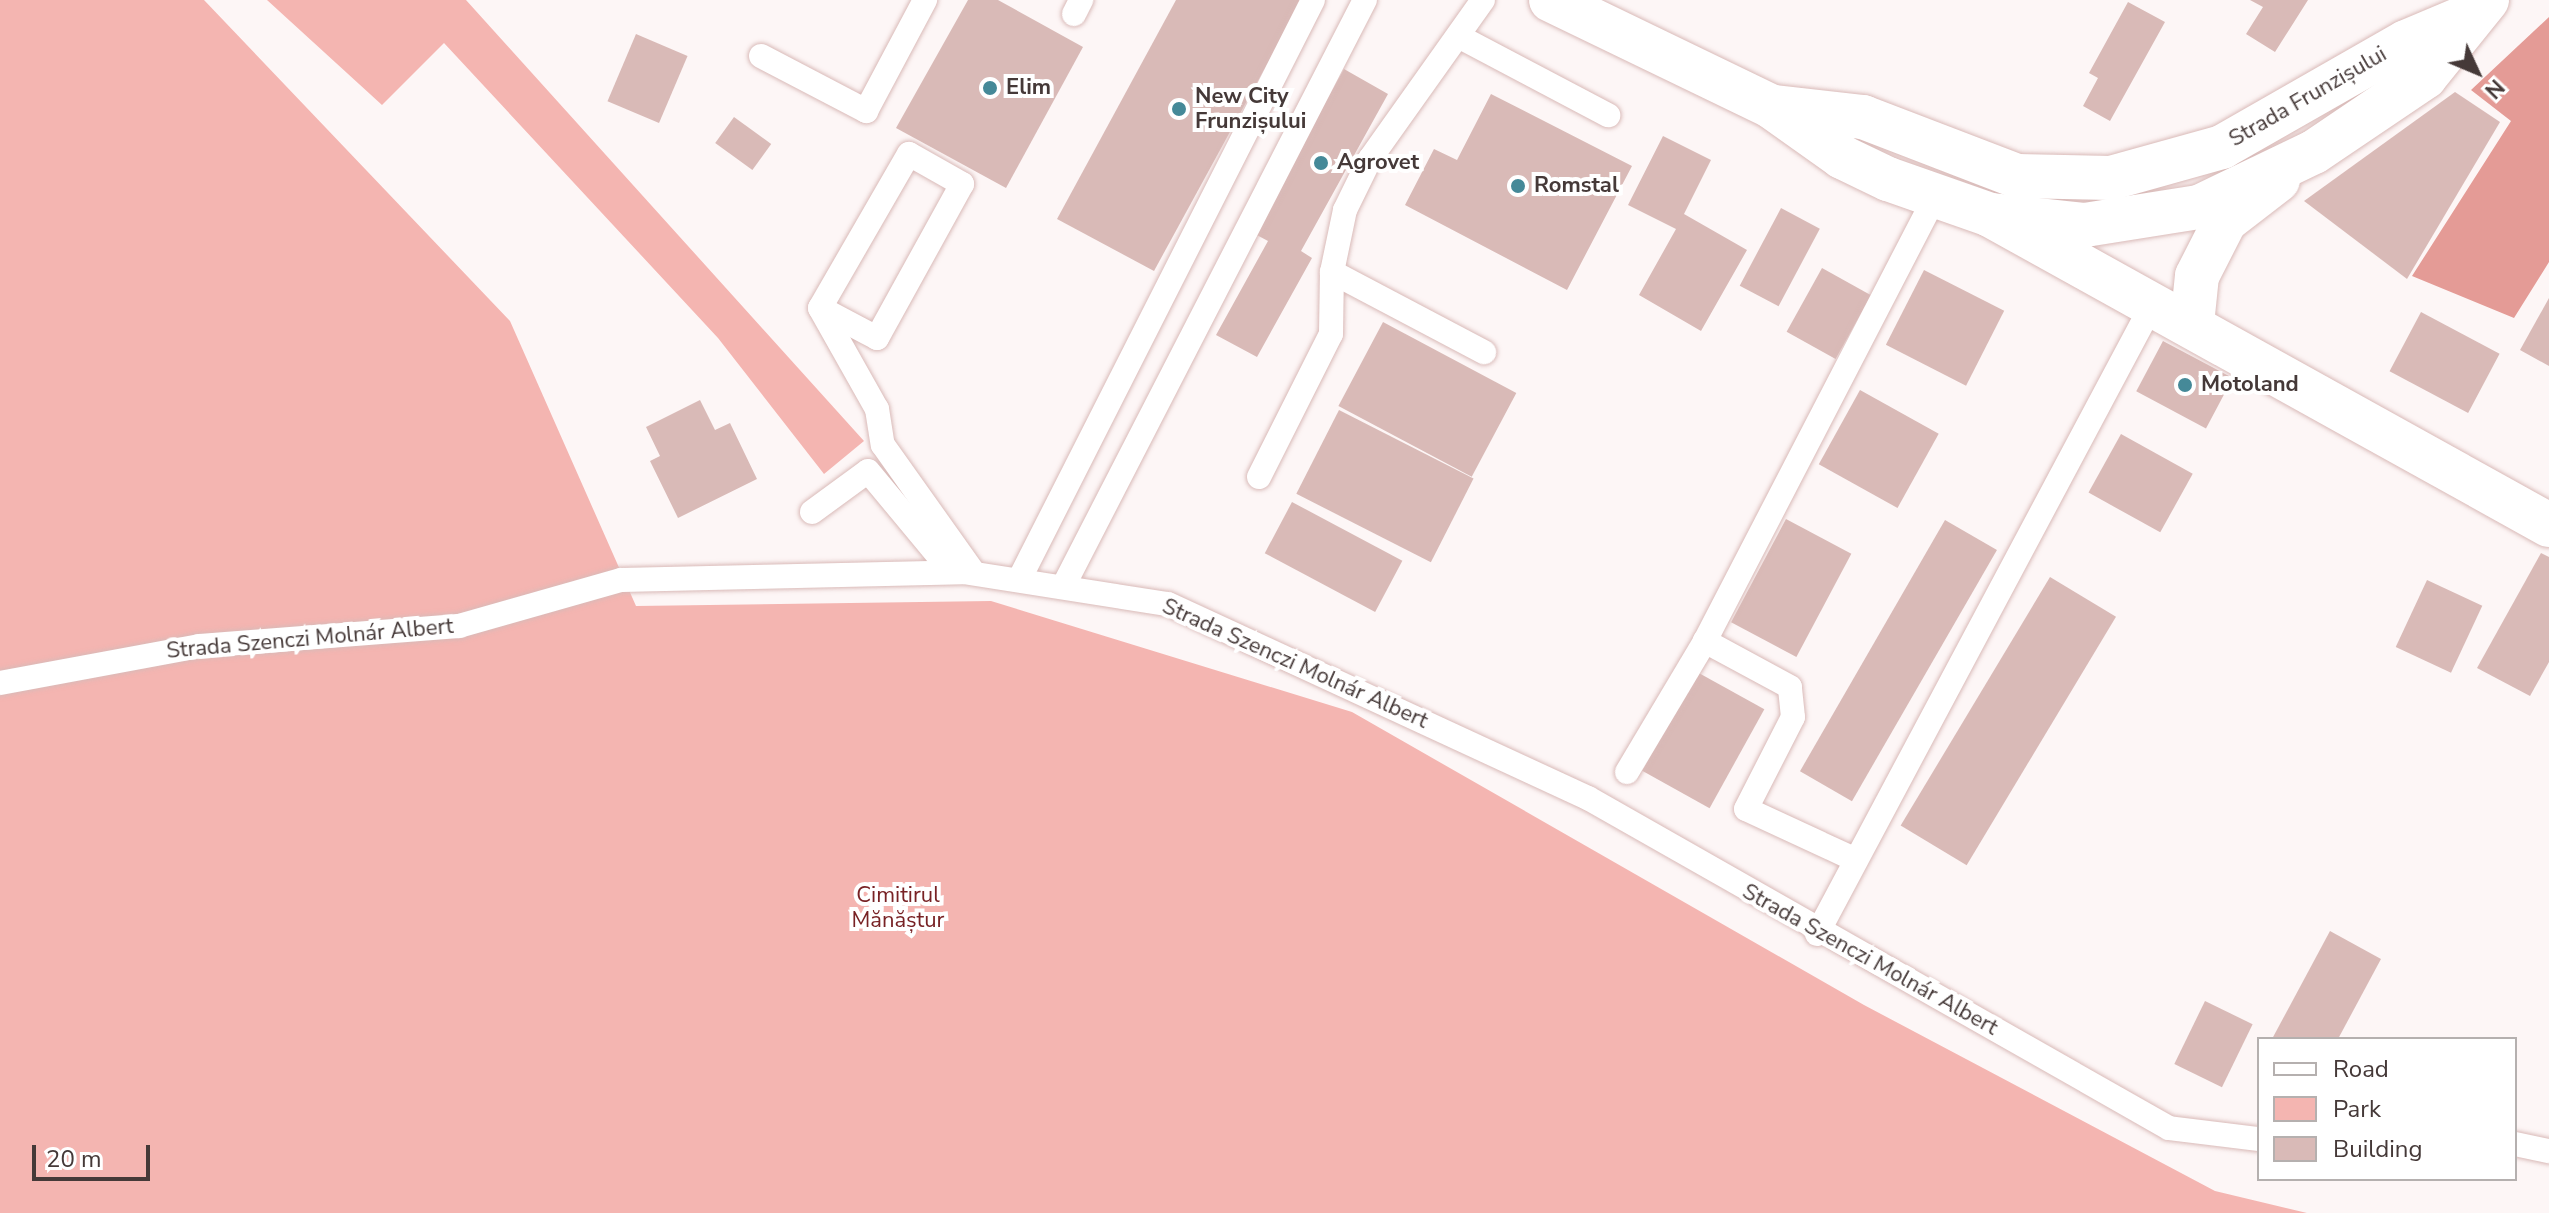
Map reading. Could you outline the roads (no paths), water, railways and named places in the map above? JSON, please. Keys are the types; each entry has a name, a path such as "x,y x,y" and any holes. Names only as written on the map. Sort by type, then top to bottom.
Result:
{"main road":[{"name":"Strada Frunzișului","path":"1551,0 1772,107 1842,157 1935,197 1990,215 2047,224 2142,221 2199,207 2314,152"},
{"name":"Strada Frunzișului","path":"1772,107 1863,117 2017,176 2111,178 2222,147 2406,42 2479,7"},
{"name":"Strada Frunzișului","path":"2192,324 2197,276 2225,221 2314,152 2425,77 2479,7"},
{"name":"Strada Frunzișului","path":"1990,215 2192,324 2549,525"}],"lane":[{"path":"761,56 866,111 925,0"},
{"path":"1019,580 1313,0"},
{"path":"1063,587 1365,0"},
{"path":"1259,477 1331,334 1332,272 1345,210 1370,159 1483,0"},
{"path":"1458,36 1608,115"},
{"path":"909,154 962,184 877,338 820,308 909,154"},
{"path":"1627,772 1705,641 1935,197"},
{"path":"1332,272 1484,352"},
{"path":"1817,934 2152,305"},
{"path":"820,308 877,409 883,445 963,573"},
{"path":"812,512 868,471 963,573"},
{"name":"Strada Szenczi Molnár Albert","path":"0,683 199,646 459,626 621,580 963,573 1168,604 1588,798 1817,934 2169,1128 2257,1139"},
{"path":"1705,641 1790,687 1793,717 1746,809 1856,860"},
{"path":"2517,1144 2549,1151"}],"place":[{"name":"Elim","path":"990,88"},
{"name":"New City Frunzișului","path":"1179,109"},
{"name":"Agrovet","path":"1321,163"},
{"name":"Romstal","path":"1518,186"},
{"name":"Motoland","path":"2185,385"}],"park label":[{"name":"Cimitirul Mănăștur","path":"898,908"}]}
